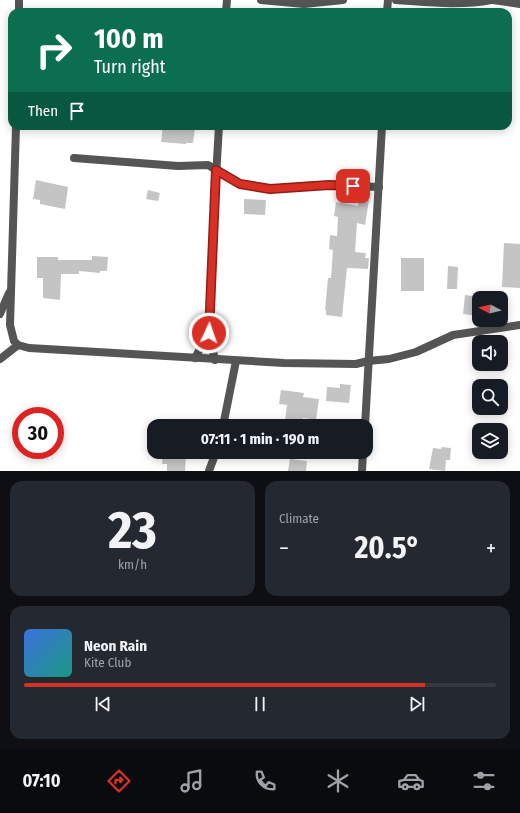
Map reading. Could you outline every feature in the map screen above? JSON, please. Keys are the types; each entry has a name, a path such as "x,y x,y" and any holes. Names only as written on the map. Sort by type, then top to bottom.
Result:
{"street":[{"path":"261,0 304,4 342,0"},
{"path":"396,0 455,3 492,0 520,4"},
{"path":"16,130 10,325 14,341 18,345 29,348 51,350 215,360 356,364 368,361 389,360 416,352 453,335 520,325"},
{"path":"215,360 209,333 219,130"},
{"path":"365,419 382,130"},
{"path":"74,158 178,166 208,165 240,184 270,189 329,185 379,187"},
{"path":"0,314 10,288"},
{"path":"195,358 209,333"},
{"path":"0,360 18,345"},
{"path":"224,419 236,361"},
{"path":"209,471 213,459"},
{"path":"362,471 363,459"}],"building":[{"path":"162,130 195,130 193,143 186,144 161,142"},
{"path":"36,180 68,187 65,209 40,204 40,200 33,199"},
{"path":"148,190 160,193 158,201 146,199"},
{"path":"244,199 266,200 265,215 244,214"},
{"path":"359,199 369,200 365,225 357,223 355,252 366,253 365,258 369,258 368,269 347,268 342,317 326,315 325,310 328,278 331,278 333,250 329,249 330,235 337,236 338,217 334,216 336,202 358,206"},
{"path":"504,243 520,244 520,288 502,287"},
{"path":"92,256 108,257 107,271 100,271 100,273 79,271 79,274 61,274 60,300 43,298 43,278 37,278 37,257 58,257 58,260 92,260"},
{"path":"401,258 424,258 424,291 401,291"},
{"path":"448,266 458,267 457,289 447,289"},
{"path":"465,295 472,296 472,315 463,314"},
{"path":"340,384 351,385 349,403 326,401 327,387 340,388"},
{"path":"281,390 304,393 303,397 319,399 316,419 285,419 287,405 279,404"},
{"path":"442,447 451,448 450,460 446,460 445,471 429,469 433,448 441,449"},
{"path":"162,459 186,459 185,471 167,471 167,464 162,464"},
{"path":"290,459 307,461 306,471 288,471"}],"route":[{"path":"209,333 216,170 240,184 270,189 329,185 353,186"}]}
